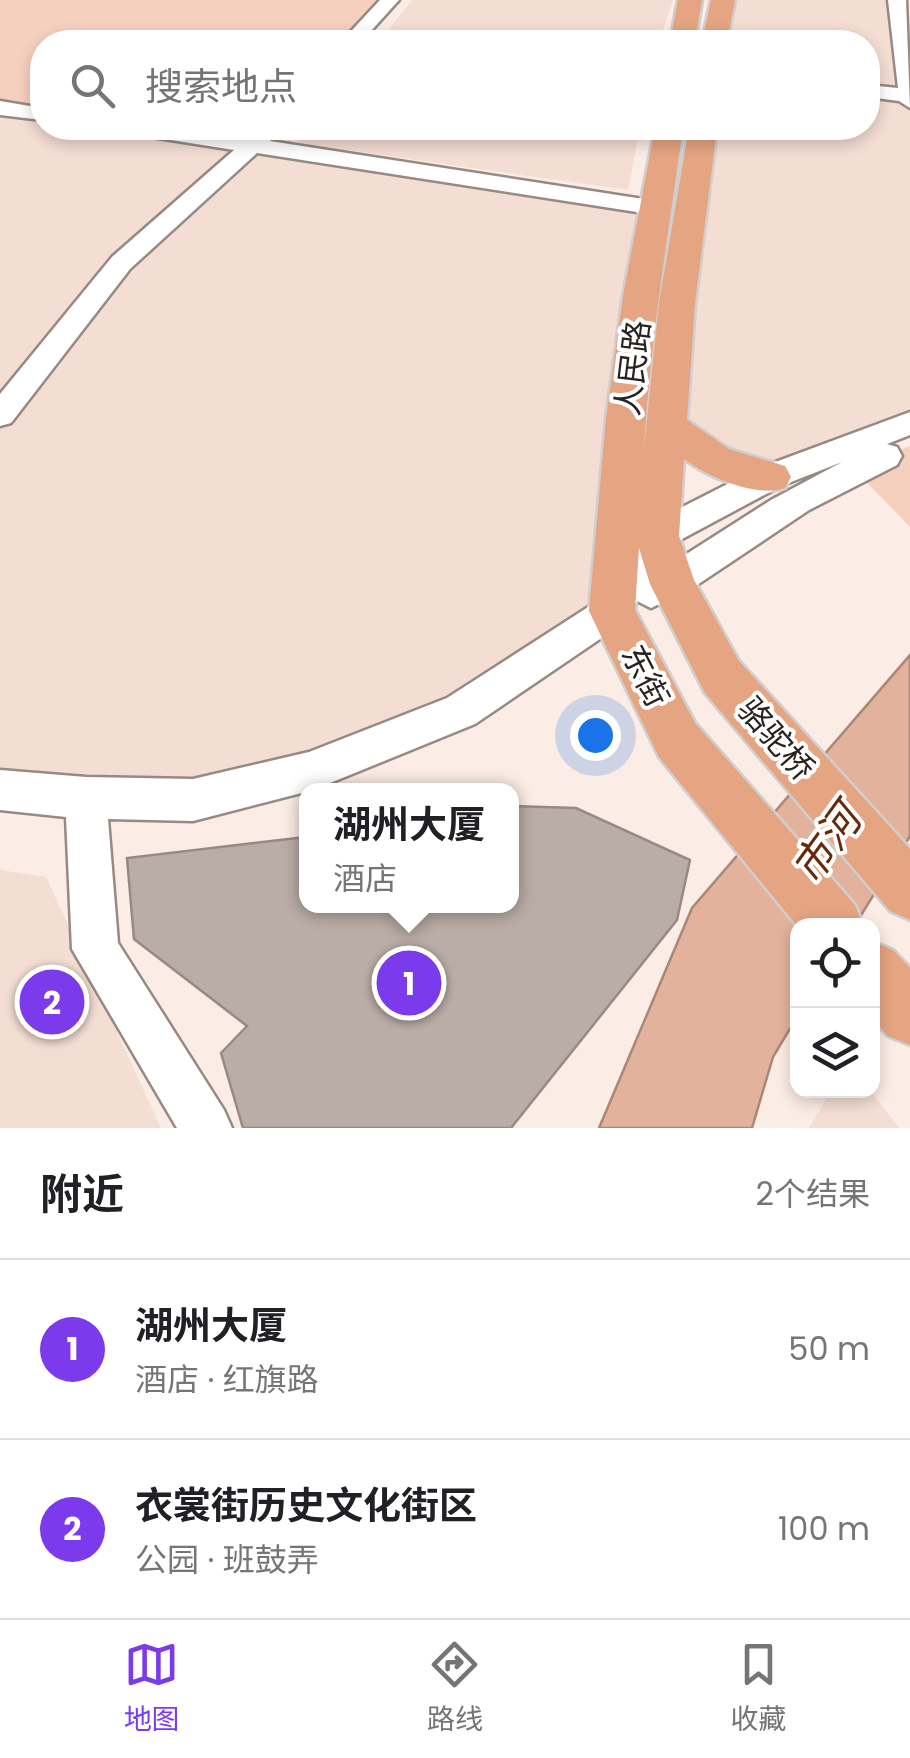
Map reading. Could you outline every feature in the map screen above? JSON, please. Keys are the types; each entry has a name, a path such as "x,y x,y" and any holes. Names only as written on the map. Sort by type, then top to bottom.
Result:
{"main road":[{"path":"685,30 690,0"},
{"path":"717,30 723,0"},
{"name":"人民路","path":"612,611 626,418 668,140"},
{"name":"人民路","path":"672,584 657,536 677,303 701,140"},
{"path":"666,426 715,460 770,477"},
{"name":"东街","path":"672,584 722,676"},
{"name":"东街","path":"612,611 677,740 827,918"},
{"name":"骆驼桥","path":"722,676 910,891"}],"street":[{"path":"362,30 390,0"},
{"path":"880,93 910,99 897,0"},
{"path":"0,108 30,112"},
{"path":"0,415 121,264 260,140"},
{"path":"286,140 656,208"},
{"path":"612,611 657,536 770,477 910,423"},
{"path":"0,790 86,798 193,800 309,772 461,712 612,611 672,584 774,515 854,469 910,446"},
{"path":"86,798 95,949 206,1128"}],"shaded area":[{"path":"0,0 390,0 362,30 30,30 30,112 0,108"},
{"path":"412,0 673,0 663,30 388,30"},
{"path":"723,0 897,0 910,97 910,423 770,477 666,426 702,140 880,140 880,30 717,30"},
{"path":"0,108 30,112 30,140 217,140 656,208 612,611 461,711 193,800 0,790"},
{"path":"301,140 638,140 628,190 298,143"},
{"path":"910,446 910,527 854,469"},
{"path":"0,870 46,877 161,1128 0,1128"},
{"path":"827,1098 875,1098 899,1128 809,1128"}],"water":[{"name":"市河","path":"910,655 910,836 859,918 790,918 790,1029 773,1057 752,1128 599,1128 692,908"}],"building":[{"path":"519,806 576,808 690,860 677,920 511,1128 243,1128 221,1053 247,1026 134,939 127,858 299,838 299,913 519,913"}],"place":[{"name":"湖州大厦","path":"409,983"},
{"name":"衣裳街历史文化街区","path":"52,1002"}]}
